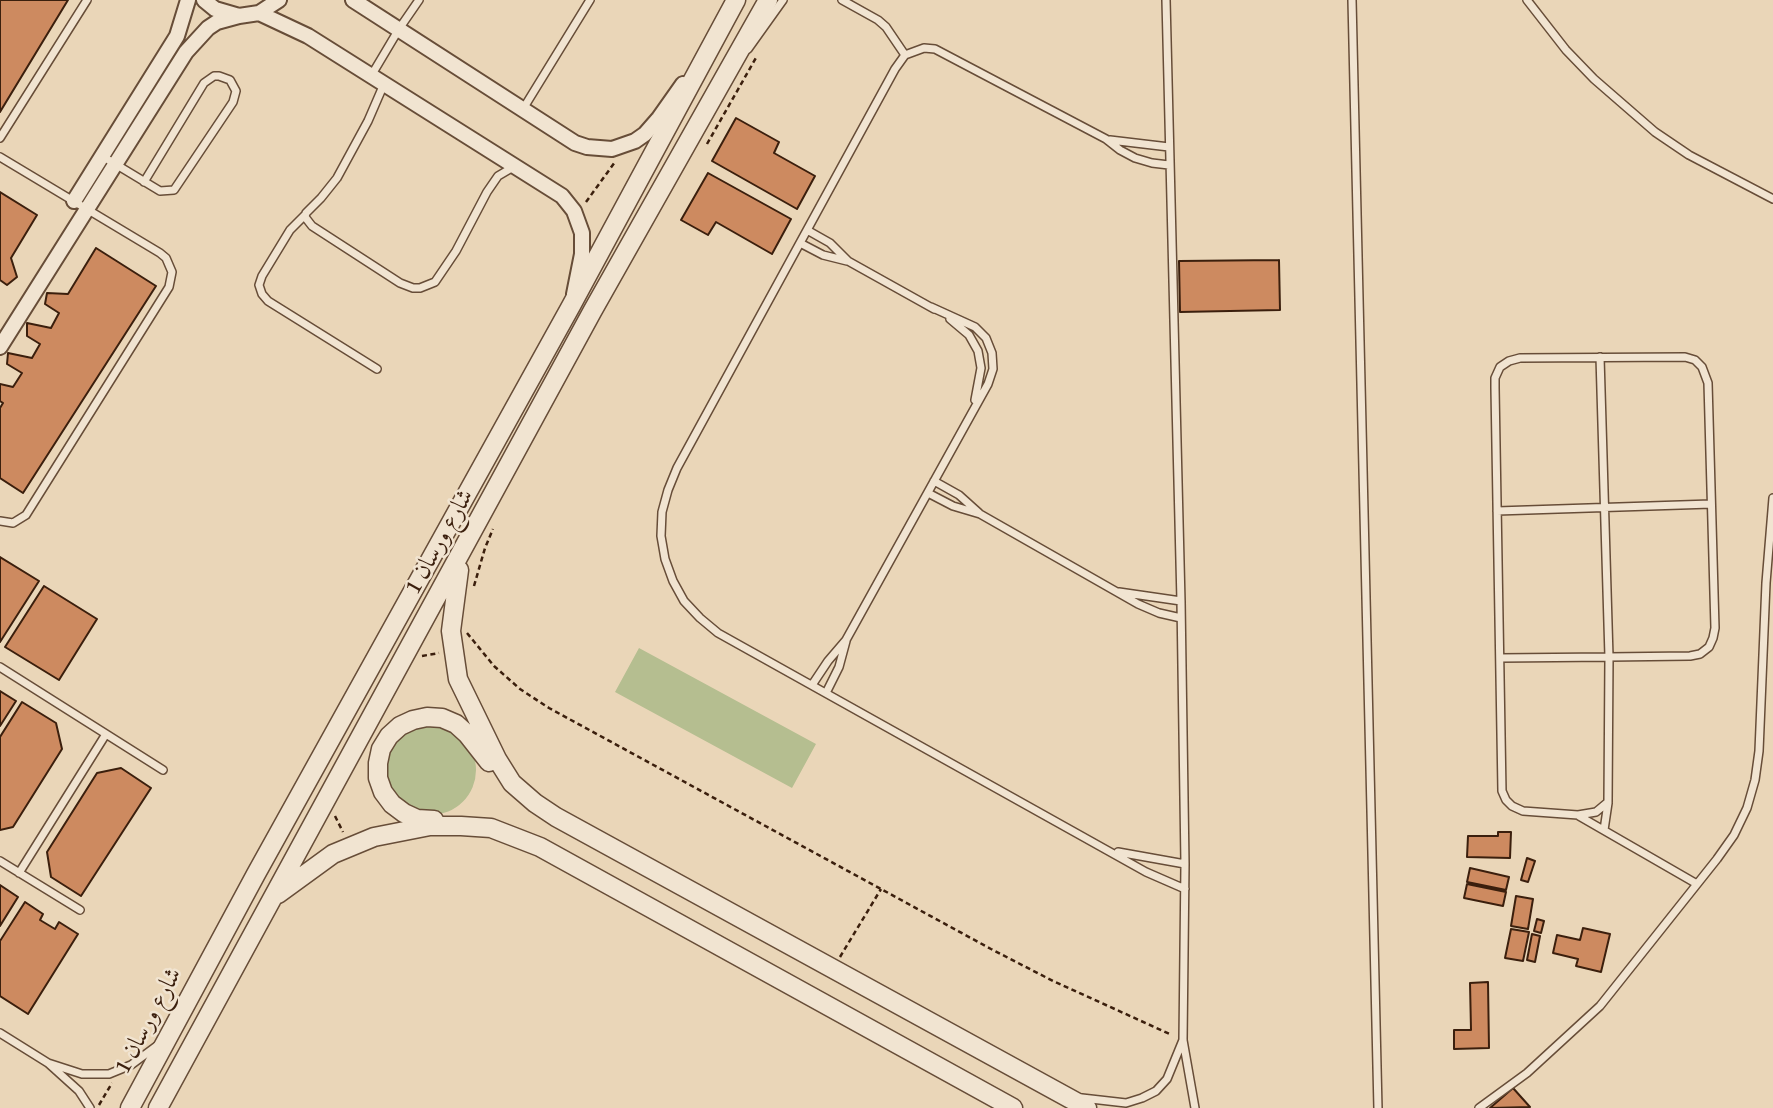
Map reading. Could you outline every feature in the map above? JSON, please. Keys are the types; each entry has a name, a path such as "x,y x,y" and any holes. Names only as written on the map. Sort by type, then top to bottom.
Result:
{"street":[{"path":"0,347 177,36 188,0"},
{"path":"204,0 215,9 239,16"},
{"path":"108,160 199,36 217,22 258,13 279,0"},
{"path":"353,0 575,143 587,147 612,149 624,146 645,134 707,52"},
{"name":"شارع ورسان 1","path":"130,1108 736,0"},
{"name":"شارع ورسان 1","path":"158,1108 593,310 768,0"},
{"path":"258,13 307,36 517,165 562,196 579,222 582,254 571,306"},
{"path":"466,546 457,577 453,609 453,651 458,679 468,703 512,783"},
{"path":"1013,1108 540,847 476,822 417,819 404,813 392,804 383,792 378,778 381,749 389,736 400,726 413,720 442,718 456,724 488,762 556,817 1087,1108"},
{"path":"270,901 317,863 349,846 374,837 430,827 461,825 491,828"}],"lane":[{"path":"0,138 87,0"},
{"path":"377,369 268,300 260,290 262,276 290,230 337,178 368,121 378,80 399,29 419,0"},
{"path":"523,110 590,0"},
{"path":"732,63 759,37 783,0"},
{"path":"842,0 878,20 905,55"},
{"path":"1166,0 1181,601 1185,864 1183,1040 1195,1108"},
{"path":"1352,0 1378,1108"},
{"path":"1527,0 1566,50 1594,79 1656,132 1689,156 1773,199"},
{"path":"1169,165 1135,158 1106,139 935,49 924,48 905,55 899,61 677,468 662,512 661,536 664,559 684,601 718,633 1146,872 1185,889"},
{"path":"108,160 145,182 164,192 178,187 233,102 236,91 230,80 214,76 204,83 145,182"},
{"path":"1106,139 1127,144 1169,147"},
{"path":"0,157 166,258 172,272 172,280 26,515 13,523 0,521"},
{"path":"305,215 312,226 400,283 420,288 430,285 456,251 498,176 517,165"},
{"path":"807,230 830,243 848,261"},
{"path":"800,243 823,255 848,261 956,322 969,335 978,351 981,377 972,410"},
{"path":"812,685 846,640 988,384 993,369 992,353 986,338 975,327 931,307"},
{"path":"1600,357 1609,657 1608,802 1605,830"},
{"path":"1500,657 1690,656 1700,654 1709,647 1715,628 1708,383 1702,367 1685,357 1520,358 1509,361 1500,368 1495,377 1502,791 1512,806 1522,810 1578,815 1596,812 1608,802"},
{"path":"934,481 959,495 980,514 1148,609 1181,618"},
{"path":"928,493 953,506 980,514"},
{"path":"1479,1108 1527,1073 1600,1006 1734,835 1747,808 1755,780 1773,498"},
{"path":"1497,511 1711,504"},
{"path":"1118,592 1181,601"},
{"path":"826,693 839,667 846,640"},
{"path":"0,667 163,770"},
{"path":"19,873 106,734"},
{"path":"1578,815 1697,884"},
{"path":"1110,850 1185,864"},
{"path":"0,861 80,910"},
{"path":"0,1033 48,1063 79,1091 90,1108"},
{"path":"48,1063 82,1074 109,1074 131,1065 170,1037"},
{"path":"1065,1096 1126,1103 1142,1098 1156,1091 1167,1079 1183,1040"}],"path":[{"path":"703,151 763,46"},
{"path":"583,205 619,156"},
{"path":"472,592 494,526"},
{"path":"453,651 464,649 466,631 494,666 520,689 549,709 1053,981 1183,1040"},
{"path":"833,969 881,889"},
{"path":"97,1108 112,1083"}],"green space":[{"path":"639,648 816,744 792,788 615,692"},
{"path":"431,725 448,729 463,738 472,753 476,770 472,787 463,802 448,811 431,815 414,811 399,802 390,787 386,770 390,753 399,738 414,729"}],"building":[{"path":"0,0 68,0 0,112"},
{"path":"736,118 779,142 774,153 815,176 797,209 712,161"},
{"path":"708,173 791,219 772,254 716,222 708,235 681,220"},
{"path":"0,192 37,215 11,258 17,277 7,285 0,280"},
{"path":"96,248 156,286 23,493 0,478 0,408 3,403 0,401 0,384 13,387 22,373 7,364 8,353 32,358 40,344 27,336 27,323 51,328 59,313 45,304 47,293 68,294"},
{"path":"1279,260 1280,310 1180,312 1179,261"},
{"path":"0,557 39,581 0,642"},
{"path":"44,586 97,619 59,680 5,647"},
{"path":"0,691 16,701 0,726"},
{"path":"22,702 56,723 62,749 13,827 0,830 0,737"},
{"path":"121,768 151,788 81,896 51,877 47,852 97,773"},
{"path":"1498,832 1511,832 1510,858 1467,857 1468,836 1498,836"},
{"path":"1527,858 1535,861 1528,882 1521,880"},
{"path":"1470,868 1509,877 1506,890 1467,882"},
{"path":"1467,884 1506,892 1503,906 1464,898"},
{"path":"0,885 18,897 0,926"},
{"path":"1516,896 1533,899 1528,929 1511,926"},
{"path":"25,902 43,914 40,920 55,929 59,922 78,934 28,1014 0,996 0,941"},
{"path":"1537,919 1544,921 1541,933 1534,931"},
{"path":"1583,928 1610,934 1601,972 1576,966 1578,959 1553,953 1557,935 1580,940"},
{"path":"1511,929 1529,932 1523,961 1505,958"},
{"path":"1532,934 1540,936 1535,962 1527,960"},
{"path":"1488,982 1489,1048 1454,1049 1454,1030 1471,1030 1470,983"},
{"path":"1513,1088 1530,1107 1490,1108"}]}
